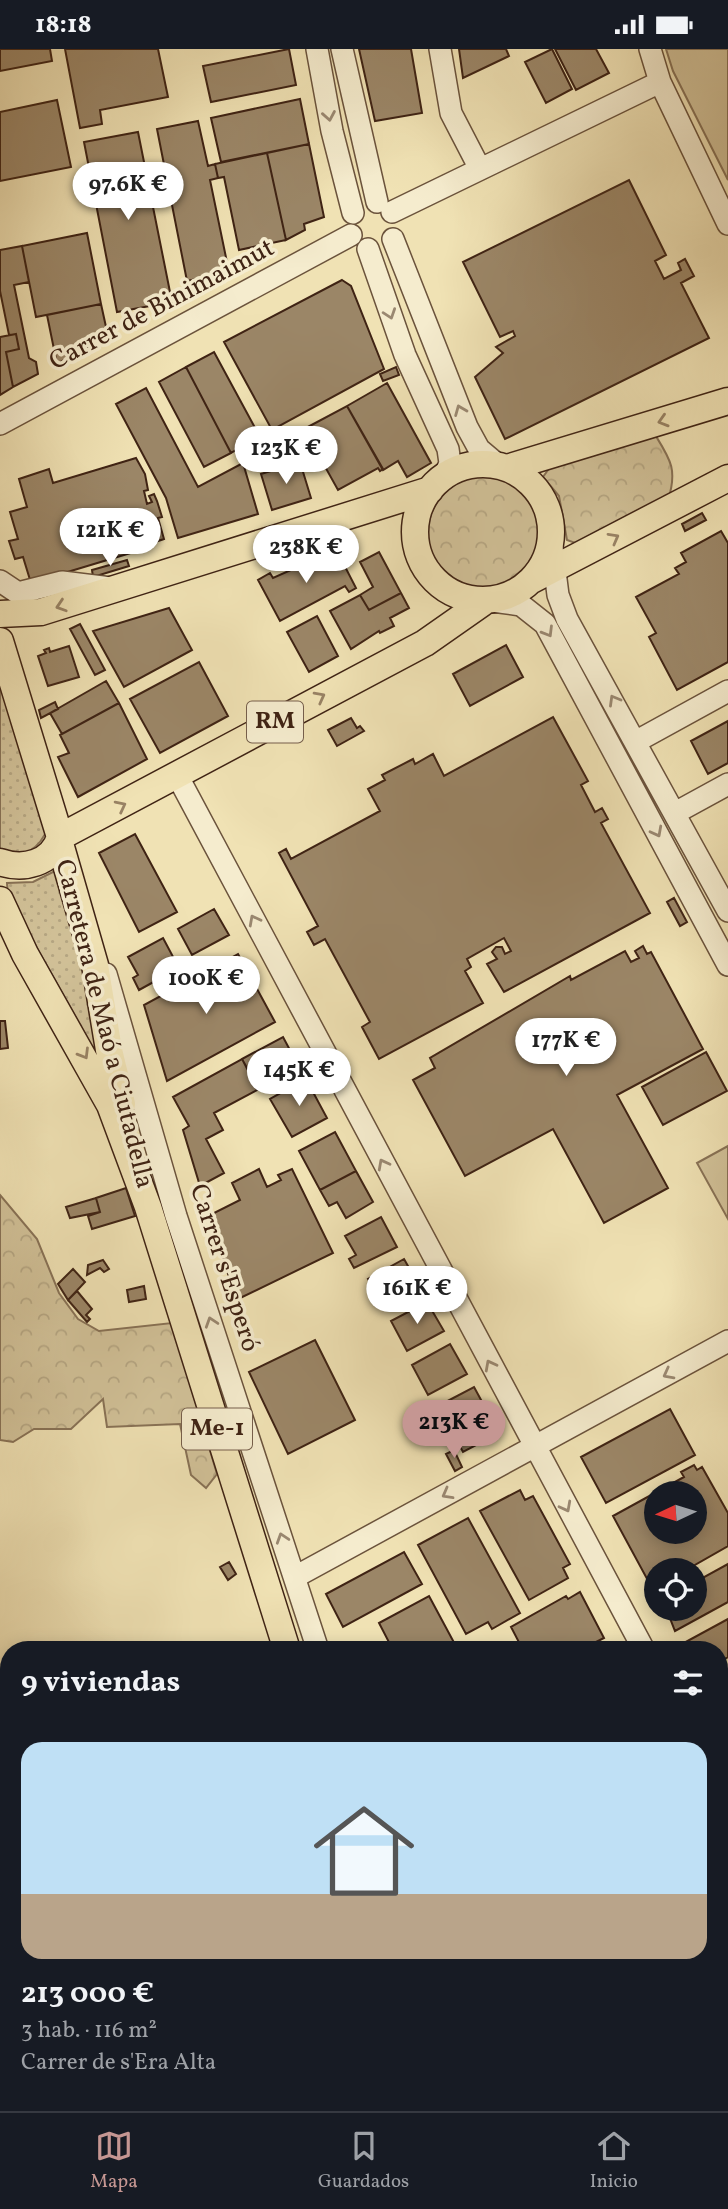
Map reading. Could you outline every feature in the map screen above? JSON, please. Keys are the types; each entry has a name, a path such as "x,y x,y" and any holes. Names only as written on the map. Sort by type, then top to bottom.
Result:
{"main road":[{"path":"0,614 41,612 438,482 470,465 503,467 728,401"},
{"path":"503,467 522,476 537,489 547,507 551,540 543,576"},
{"path":"438,482 419,509 415,530 423,566 449,592 466,599 489,601"},
{"name":"RM","path":"0,862 21,867 35,864 50,853 60,839 425,643 489,601 515,593 543,576 726,484"},
{"name":"Carretera de Maó a Ciutadella","path":"0,641 95,965 109,1050 148,1207"},
{"name":"Carretera de Maó a Ciutadella","path":"0,900 48,996 110,1105 148,1207 284,1641"},
{"path":"0,923 20,960 48,996"}],"street":[{"path":"317,49 332,131 353,213 351,235 368,249 405,355 448,449 450,463 438,482"},
{"path":"342,49 385,207 397,226 393,239 382,248 368,249"},
{"path":"440,49 452,113 480,169"},
{"path":"650,49 660,82 728,223"},
{"path":"353,213 363,204 385,207 480,169 660,82"},
{"name":"Carrer de Binimaimut","path":"0,424 351,235"},
{"path":"393,239 467,427 479,449 503,467"},
{"path":"543,576 558,595 567,619 637,741 728,911"},
{"path":"0,581 18,593 62,582 113,589"},
{"path":"489,601 521,605 545,624 728,965"},
{"path":"637,741 728,691"},
{"path":"178,776 638,1641"},
{"path":"675,813 728,784"},
{"name":"Carrer s'Esperó","path":"78,903 100,953 176,1216 315,1641"},
{"path":"295,1577 728,1341"}],"green space":[{"path":"666,49 728,49 728,180 673,71"},
{"path":"654,433 671,465 672,480 668,500 578,544 567,540 559,496 543,477 553,463"},
{"path":"485,476 507,481 525,493 537,511 542,533 537,555 525,573 507,585 485,590 463,585 445,573 433,555 428,533 433,511 445,493 463,481"},
{"path":"0,670 48,827 35,847 15,855 0,849"},
{"path":"59,869 72,910 100,1061 8,896 7,883 33,882"},
{"path":"728,1146 728,1219 697,1163"},
{"path":"0,1195 37,1239 59,1293 78,1319 99,1331 172,1323 217,1474 206,1488 191,1475 180,1424 107,1427 103,1399 71,1429 34,1429 13,1442 0,1440"}],"building":[{"path":"0,49 50,49 52,61 0,71"},
{"path":"65,49 158,49 168,97 100,110 102,124 80,128"},
{"path":"289,49 296,85 211,102 203,66"},
{"path":"359,49 411,49 422,113 375,121"},
{"path":"459,49 506,49 509,56 463,78"},
{"path":"552,49 572,89 546,103 525,62"},
{"path":"555,49 596,49 609,73 576,90"},
{"path":"300,99 309,144 221,162 211,118"},
{"path":"57,100 71,167 0,181 0,112"},
{"path":"198,121 208,166 215,164 218,178 210,180 229,272 187,281 157,129"},
{"path":"138,132 172,302 117,312 84,142"},
{"path":"309,144 324,217 304,224 305,230 286,240 267,153"},
{"path":"267,153 286,240 239,250 224,177 218,178 215,164"},
{"path":"629,180 666,255 655,261 664,279 681,270 678,263 685,259 694,276 681,283 709,338 505,439 475,377 503,353 496,347 515,336 513,331 500,337 463,262"},
{"path":"87,233 101,304 36,317 22,246"},
{"path":"22,246 29,282 14,285 29,358 36,362 38,374 13,387 6,352 19,349 16,334 9,335 0,291 0,250"},
{"path":"342,280 351,286 384,369 272,430 224,342"},
{"path":"101,304 108,336 57,364 47,315"},
{"path":"16,334 19,349 6,352 13,387 0,395 0,337"},
{"path":"214,352 260,437 231,453 186,367"},
{"path":"186,367 231,453 204,467 159,382"},
{"path":"396,367 399,375 383,381 380,374"},
{"path":"387,383 431,463 407,477 398,461 383,470 347,406"},
{"path":"146,388 198,487 243,463 258,514 178,538 166,498 116,404"},
{"path":"347,406 383,469 380,471 378,468 338,490 304,429"},
{"path":"136,458 145,474 148,490 144,491 147,504 152,502 149,496 154,494 157,501 164,539 146,545 147,548 31,583 23,557 15,559 9,541 18,539 10,512 27,507 19,479 49,469 53,483"},
{"path":"300,462 311,498 272,510 261,474"},
{"path":"702,513 706,520 685,531 682,524"},
{"path":"721,531 728,543 728,662 677,690 649,637 656,633 636,597 679,574 675,568 686,562 681,553"},
{"path":"379,552 401,593 369,610 360,595 373,587 360,562"},
{"path":"338,553 356,588 349,592 345,586 280,621 258,580 270,573 273,578 311,561 313,566"},
{"path":"127,560 129,566 93,577 92,570"},
{"path":"401,593 409,608 390,618 394,626 380,633 379,631 351,649 330,611 360,595 369,610"},
{"path":"169,608 192,650 124,687 93,631"},
{"path":"317,616 338,656 309,672 287,632"},
{"path":"80,624 105,670 95,675 70,629"},
{"path":"506,645 523,677 470,706 453,674"},
{"path":"69,646 79,677 48,686 38,656 46,653 44,650 49,648 50,652"},
{"path":"199,662 228,716 160,753 130,699"},
{"path":"106,681 119,703 62,734 50,713"},
{"path":"55,702 58,709 41,718 39,710"},
{"path":"119,703 147,759 78,797 58,757 69,753 60,735"},
{"path":"553,717 588,781 581,785 595,812 602,808 608,819 601,823 650,913 504,992 487,964 497,959 492,952 496,947 502,947 505,954 511,951 504,938 467,959 471,967 465,971 483,1003 379,1059 362,1027 370,1022 325,939 314,945 307,932 318,926 279,853 286,849 291,859 380,811 368,789 385,780 382,775 413,759 415,764 433,754 444,776"},
{"path":"351,718 357,728 360,726 364,731 337,746 328,730"},
{"path":"728,721 728,763 708,774 691,741"},
{"path":"135,834 177,912 139,932 99,853"},
{"path":"674,898 687,922 680,926 667,902"},
{"path":"214,909 229,935 192,955 178,929"},
{"path":"163,938 179,968 139,990 133,978 138,975 128,957"},
{"path":"643,946 647,954 651,952 703,1049 617,1095 668,1188 604,1223 553,1129 465,1176 413,1080 435,1068 430,1058 570,976 571,980 625,951 631,962 639,958 635,951"},
{"path":"238,954 275,1022 167,1081 144,1005"},
{"path":"0,1021 5,1021 8,1048 0,1049"},
{"path":"283,1037 299,1067 263,1087 257,1075 252,1078 242,1059"},
{"path":"706,1052 727,1091 663,1125 642,1087"},
{"path":"242,1059 259,1089 214,1113 223,1130 206,1139 224,1173 200,1186 183,1130 189,1126 173,1097"},
{"path":"306,1079 327,1118 292,1137 270,1099"},
{"path":"335,1132 356,1171 320,1190 299,1151"},
{"path":"259,1169 267,1187 281,1180 278,1175 292,1169 333,1253 236,1300 210,1215 240,1200 232,1183"},
{"path":"356,1171 373,1202 346,1218 337,1202 329,1206 320,1190"},
{"path":"126,1188 135,1216 92,1229 88,1216 100,1212 96,1198"},
{"path":"96,1198 100,1212 70,1218 66,1207"},
{"path":"381,1217 397,1247 354,1268 349,1259 356,1255 345,1236"},
{"path":"404,1259 421,1289 384,1309 368,1279"},
{"path":"103,1260 109,1269 104,1272 100,1268 87,1275 88,1265"},
{"path":"73,1269 85,1282 68,1300 58,1284"},
{"path":"144,1286 146,1299 129,1302 127,1290"},
{"path":"77,1291 92,1309 86,1315 90,1319 87,1322 68,1300"},
{"path":"427,1302 444,1331 407,1351 391,1321"},
{"path":"315,1340 355,1420 288,1454 249,1372"},
{"path":"450,1344 467,1374 428,1395 412,1365"},
{"path":"474,1387 499,1433 463,1452 438,1406"},
{"path":"670,1409 695,1455 606,1503 581,1457"},
{"path":"454,1450 462,1467 455,1471 446,1454"},
{"path":"694,1465 697,1470 702,1467 728,1513 728,1546 707,1558 644,1558 644,1573 613,1516 644,1499 644,1544 707,1544 707,1481 677,1481 684,1477 681,1472"},
{"path":"520,1490 525,1500 533,1496 570,1564 563,1568 568,1578 529,1600 480,1511"},
{"path":"468,1518 520,1613 492,1629 488,1622 466,1634 418,1545"},
{"path":"404,1552 422,1584 343,1627 326,1594"},
{"path":"229,1562 236,1574 228,1580 220,1567"},
{"path":"728,1564 728,1602 707,1613 707,1575"},
{"path":"580,1592 604,1638 598,1641 518,1641 511,1627 566,1596 568,1599"},
{"path":"429,1596 453,1641 388,1641 379,1623"},
{"path":"728,1619 728,1641 688,1641"},
{"path":"671,1621 693,1621 675,1631"}]}
